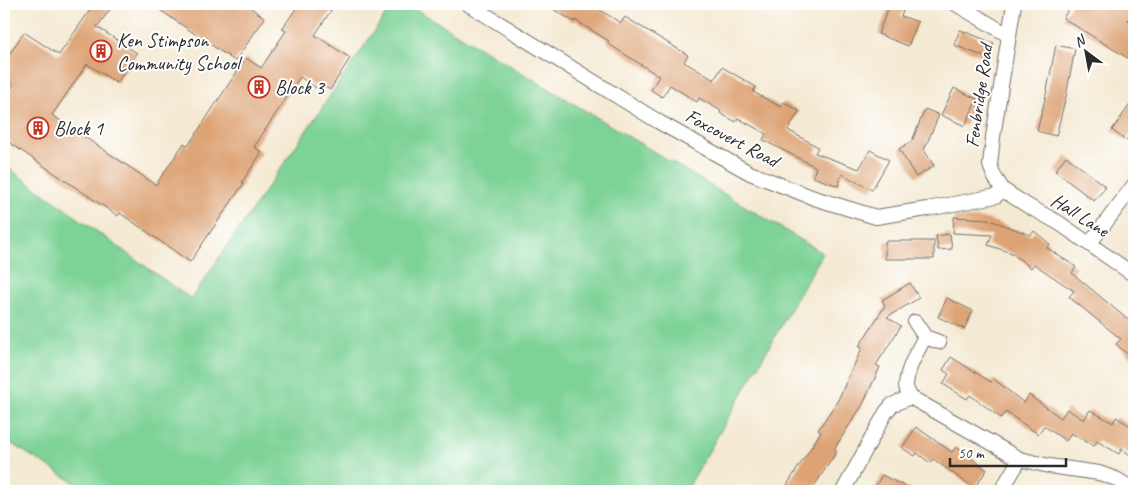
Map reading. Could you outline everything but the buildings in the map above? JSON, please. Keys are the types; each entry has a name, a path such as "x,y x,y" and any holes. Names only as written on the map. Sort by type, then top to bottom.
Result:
{"street":[{"name":"Foxcovert Road","path":"468,4 659,122 750,173 814,198 876,217 927,210 996,196 1003,190"},
{"name":"Fenbridge Road","path":"956,4 1008,35"},
{"name":"Fenbridge Road","path":"1003,190 990,165 1014,4"},
{"path":"1090,243 1134,185"},
{"name":"Hall Lane","path":"1003,190 1059,222 1134,275"},
{"path":"915,322 925,336 939,342"},
{"path":"925,336 916,352 906,386 910,398 1020,458 1049,466 1099,473 1116,479 1134,490"},
{"path":"843,491 886,412 892,405 910,398"},
{"path":"1002,491 1020,458"}],"green space":[{"path":"393,4 407,4 823,253 686,491 88,491 4,439 4,165 191,299"}],"place":[{"name":"Ken Stimpson Community School","path":"101,51"},
{"name":"Block 3","path":"259,87"},
{"name":"Block 1","path":"38,128"}]}
